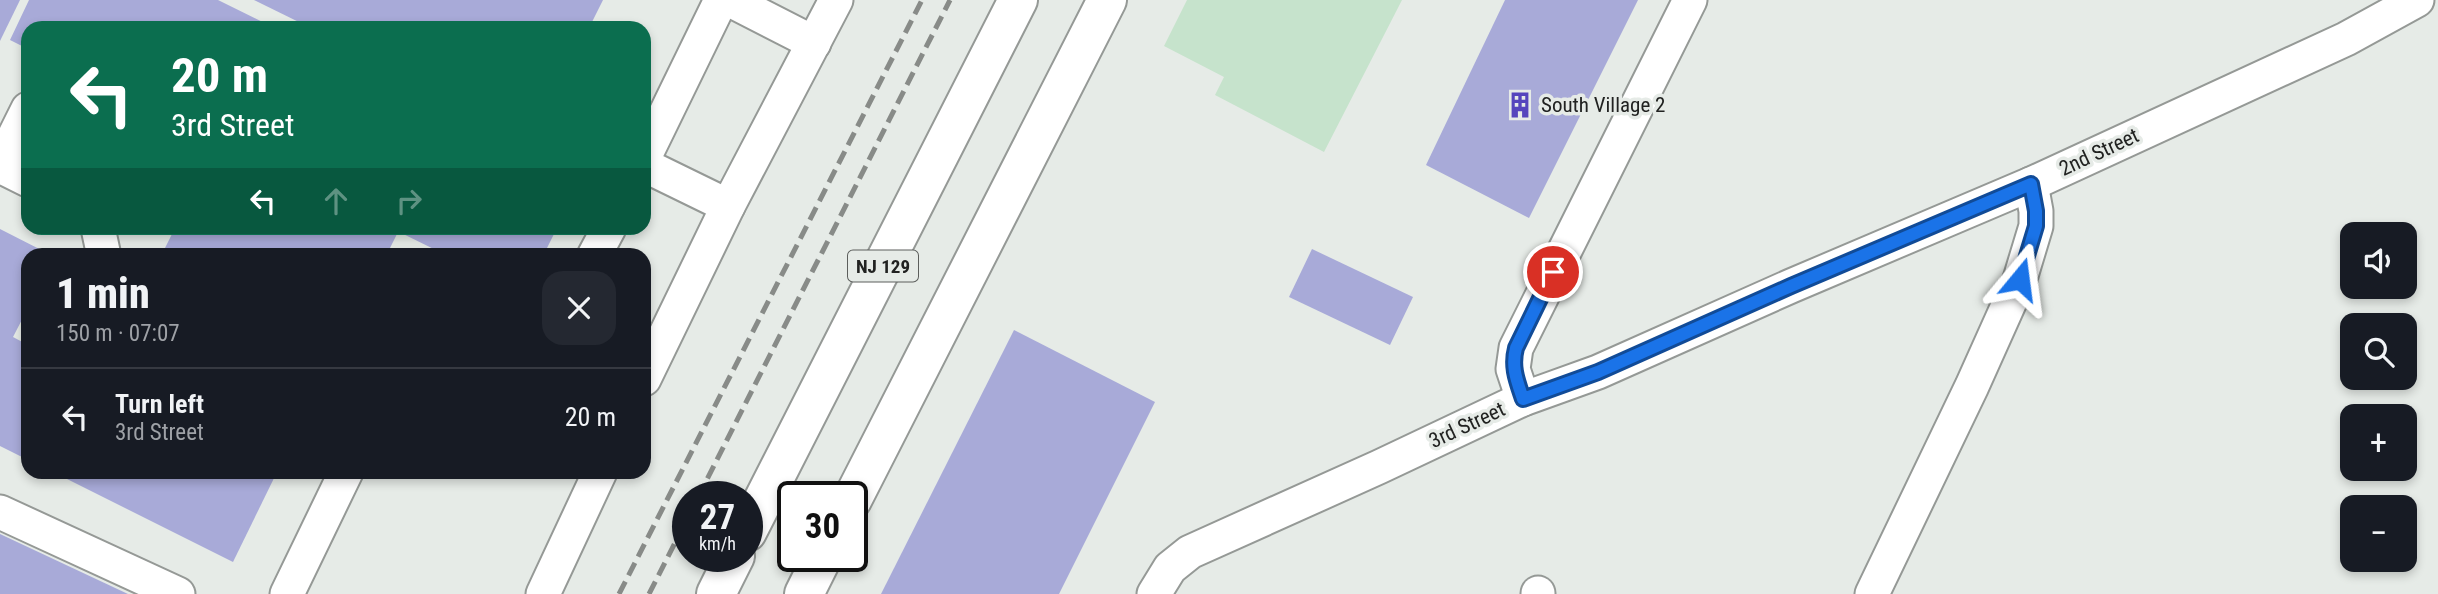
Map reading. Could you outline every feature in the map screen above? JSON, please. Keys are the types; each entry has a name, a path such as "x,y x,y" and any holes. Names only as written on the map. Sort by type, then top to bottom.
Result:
{"highway":[{"name":"NJ 129","path":"763,501 1018,0"},
{"path":"862,481 1107,0"},
{"path":"716,594 727,572"},
{"path":"804,594 815,572"}],"street":[{"path":"651,144 721,0"},
{"path":"730,0 814,43"},
{"path":"651,365 728,206 836,0"},
{"path":"1523,399 1513,369 1516,348 1690,0"},
{"name":"2nd Street","path":"2031,184 2346,39 2417,0"},
{"path":"21,123 3,159 8,170 21,176"},
{"path":"651,168 728,206"},
{"path":"1872,594 2020,279 2036,226 2031,184"},
{"name":"3rd Street","path":"1167,587 1190,552 1523,399 1598,372 2031,184"},
{"path":"286,594 343,479"},
{"path":"543,594 597,479"},
{"path":"0,512 178,594"}],"green space":[{"path":"1187,0 1402,0 1324,152 1215,95 1224,77 1164,46"}],"building":[{"path":"0,0 20,0 0,41"},
{"path":"29,0 218,0 261,21 21,21 21,46 10,40"},
{"path":"254,0 603,0 592,21 297,21"},
{"name":"South Village 2","path":"1505,0 1638,0 1529,218 1426,165"},
{"path":"0,229 37,248 21,248 21,322 13,337 21,341 21,456 0,446"},
{"path":"172,235 396,235 390,248 165,248"},
{"path":"405,235 554,235 547,248 432,248"},
{"path":"1312,249 1413,297 1390,345 1289,297"},
{"path":"1014,330 1155,402 1059,594 881,594"},
{"path":"67,479 274,479 233,562"},
{"path":"0,534 128,594 0,594"}],"railway":[{"path":"619,594 922,0"},
{"path":"706,481 950,0"},
{"path":"649,594 672,549"}],"place":[{"name":"South Village 2","path":"1520,105"}],"route":[{"path":"1553,272 1513,358 1513,369 1523,399 1598,372 2031,184 2036,226 2020,279"}]}
